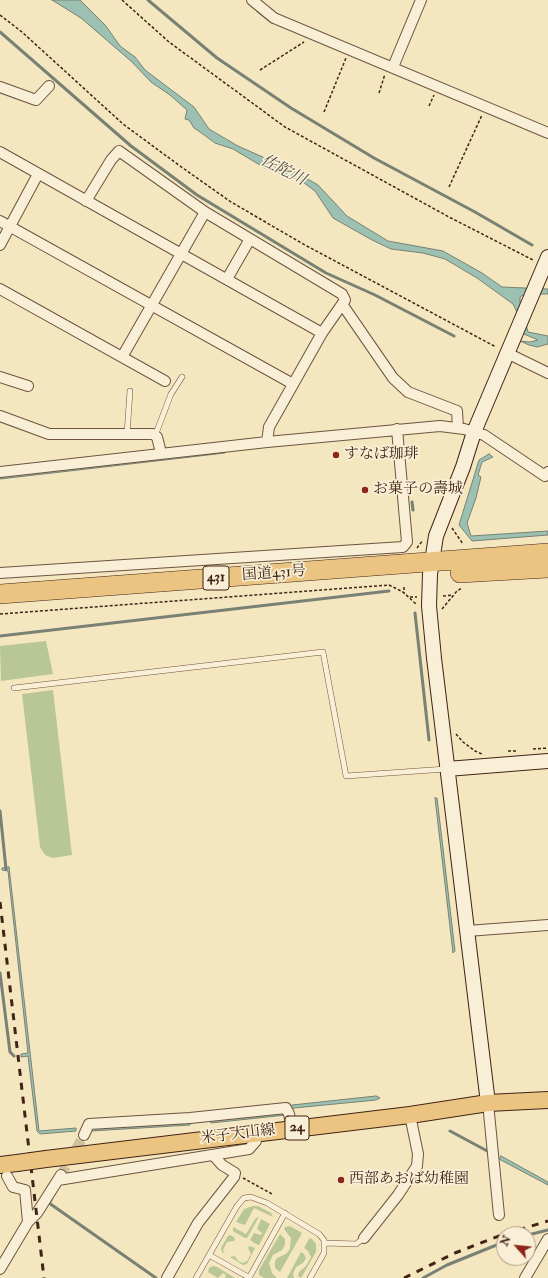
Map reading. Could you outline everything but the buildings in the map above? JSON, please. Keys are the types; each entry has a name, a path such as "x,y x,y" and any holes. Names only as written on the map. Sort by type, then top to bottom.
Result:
{"highway":[{"name":"国道431号","path":"0,606 431,568 548,553"},
{"name":"国道431号","path":"0,594 431,568 548,568"}],"main road":[{"name":"米子大山線","path":"4,1170 17,1163 255,1133 289,1117 410,1115 488,1104 548,1100"}],"street":[{"path":"252,0 274,18 548,133"},
{"path":"391,67 421,0"},
{"path":"0,87 36,100 49,86"},
{"path":"86,201 111,160 119,151 205,212 342,294 344,300 342,304 322,333 293,384 270,427 267,442"},
{"path":"0,152 322,333"},
{"path":"0,245 38,174"},
{"path":"122,357 205,212"},
{"path":"0,220 293,384"},
{"path":"228,279 250,239"},
{"path":"499,1215 488,1104 447,769 429,606 431,568 436,536 463,467 474,432 508,350 546,265"},
{"path":"0,289 165,381"},
{"path":"342,304 370,342 393,378 408,392 457,411 458,428"},
{"path":"508,350 548,373"},
{"path":"0,377 28,386"},
{"path":"0,416 49,434 153,434 157,437 161,453"},
{"path":"0,472 161,453 440,426 458,428 484,435 547,475"},
{"path":"0,573 403,547 407,542 397,430"},
{"path":"447,769 548,761"},
{"path":"467,931 548,925"},
{"path":"364,1238 398,1195 417,1166 418,1154 410,1115"},
{"path":"84,1134 89,1124 190,1118 289,1117"},
{"path":"0,1268 28,1222 37,1213 59,1177 249,1149 256,1141 255,1133"},
{"path":"167,1278 198,1223 235,1174 222,1165 213,1155"},
{"path":"4,1170 13,1187 25,1190 28,1222"},
{"path":"525,1278 548,1239"}],"lane":[{"path":"155,436 171,394 182,377"},
{"path":"127,434 130,391"},
{"path":"14,688 323,652 346,776 447,769"},
{"path":"196,1278 236,1206 244,1198 251,1197 257,1198 285,1213 319,1234 324,1243 324,1252 310,1278"},
{"path":"209,1256 250,1278 285,1213"},
{"path":"324,1243 356,1244 364,1238"}],"path":[{"path":"122,0 169,42 285,127 448,217 546,265"},
{"path":"0,15 22,32 124,124 231,202 312,249 508,350"},
{"path":"260,70 313,35"},
{"path":"324,112 350,50"},
{"path":"379,93 391,67"},
{"path":"449,186 486,106"},
{"path":"450,524 452,530 466,546"},
{"path":"458,538 458,543"},
{"path":"0,614 389,585 410,597 416,603 417,607"},
{"path":"441,611 453,595 466,585"},
{"path":"404,587 404,594"},
{"path":"443,596 453,595"},
{"path":"410,597 417,597"},
{"path":"454,731 463,742 472,749 486,754"},
{"path":"532,749 548,748"},
{"path":"501,752 516,751"},
{"path":"235,1174 272,1194"}],"green space":[{"path":"46,641 53,674 1,681 0,646"},
{"path":"53,690 72,855 53,858 45,855 40,847 22,694"},
{"path":"258,1206 271,1213 273,1217 254,1208 245,1225 236,1222 244,1209"},
{"path":"259,1217 247,1238 233,1231 233,1227 246,1234 256,1218"},
{"path":"261,1219 270,1224 259,1245 250,1240 254,1233 261,1235 262,1233 257,1229"},
{"path":"290,1226 302,1233 280,1272 275,1268 275,1261 277,1258 286,1254 290,1249 291,1238 284,1229 285,1227"},
{"path":"280,1234 285,1239 285,1245 282,1250 273,1255 269,1263 272,1273 277,1278 264,1278 259,1275 259,1270"},
{"path":"230,1235 235,1238 234,1241 227,1242 223,1250 225,1254 222,1252 221,1248"},
{"path":"311,1238 316,1244 316,1252 301,1278 298,1276 299,1272 306,1266 311,1257 308,1251 304,1248"},
{"path":"249,1246 255,1248 247,1264 243,1265 230,1257 235,1256 238,1261 243,1263 247,1261 251,1254 248,1248"},
{"path":"301,1252 306,1258 303,1263 296,1267 293,1274 294,1278 287,1278"},
{"path":"213,1266 235,1278 225,1278 226,1275 223,1273 218,1278 208,1272 209,1268"}],"water":[{"name":"佐陀川","path":"52,0 80,0 106,26 120,46 135,57 145,70 194,107 209,129 238,146 294,171 318,185 347,216 388,241 443,251 482,273 502,287 548,289 548,294 525,294 520,297 520,302 528,332 548,336 548,344 537,347 520,341 530,342 538,340 524,334 520,327 517,312 513,304 477,278 445,259 423,253 391,249 372,240 333,218 315,191 300,180 265,168 233,149 215,143 194,128 189,120 185,119 187,110 170,95 151,82 132,62 81,18"},
{"path":"224,450 225,453 0,479 0,476"},
{"path":"489,454 493,457 482,462 478,475 481,477 476,498 467,523 471,536 548,531 548,535 472,541 459,525 479,460"},
{"path":"435,798 437,798 455,951 453,953"},
{"path":"9,867 39,1131 76,1128 76,1131 40,1134 37,1131 28,1056 21,1057 21,1054 28,1053 8,871 2,870 2,868"},
{"path":"376,1096 380,1098 376,1100 294,1108 286,1115 211,1123 210,1120 283,1112 292,1105"},
{"path":"191,1122 190,1125 91,1131 91,1128"},
{"path":"501,1156 548,1182 548,1185 499,1159"}],"waterway":[{"path":"148,0 217,58 291,108 374,158 475,212 532,245"},
{"path":"258,11 272,22"},
{"path":"0,32 131,146 197,195 326,273 375,295 454,336"},
{"path":"412,502 413,510"},
{"path":"0,636 389,591"},
{"path":"415,613 429,740"},
{"path":"0,811 6,869"},
{"path":"0,973 10,1052 14,1056"},
{"path":"450,1131 491,1153"},
{"path":"51,1200 49,1203 156,1278"},
{"path":"536,1233 548,1230"},
{"path":"423,1278 447,1265 496,1245"}],"tunnel":[{"path":"61,1175 84,1135"}],"railway":[{"path":"0,902 44,1278"},
{"path":"531,1226 548,1221"},
{"path":"404,1278 455,1253 496,1237"}],"place":[{"name":"すなば珈琲","path":"336,455"},
{"name":"お菓子の壽城","path":"365,490"},
{"name":"西部あおば幼稚園","path":"341,1180"}]}
